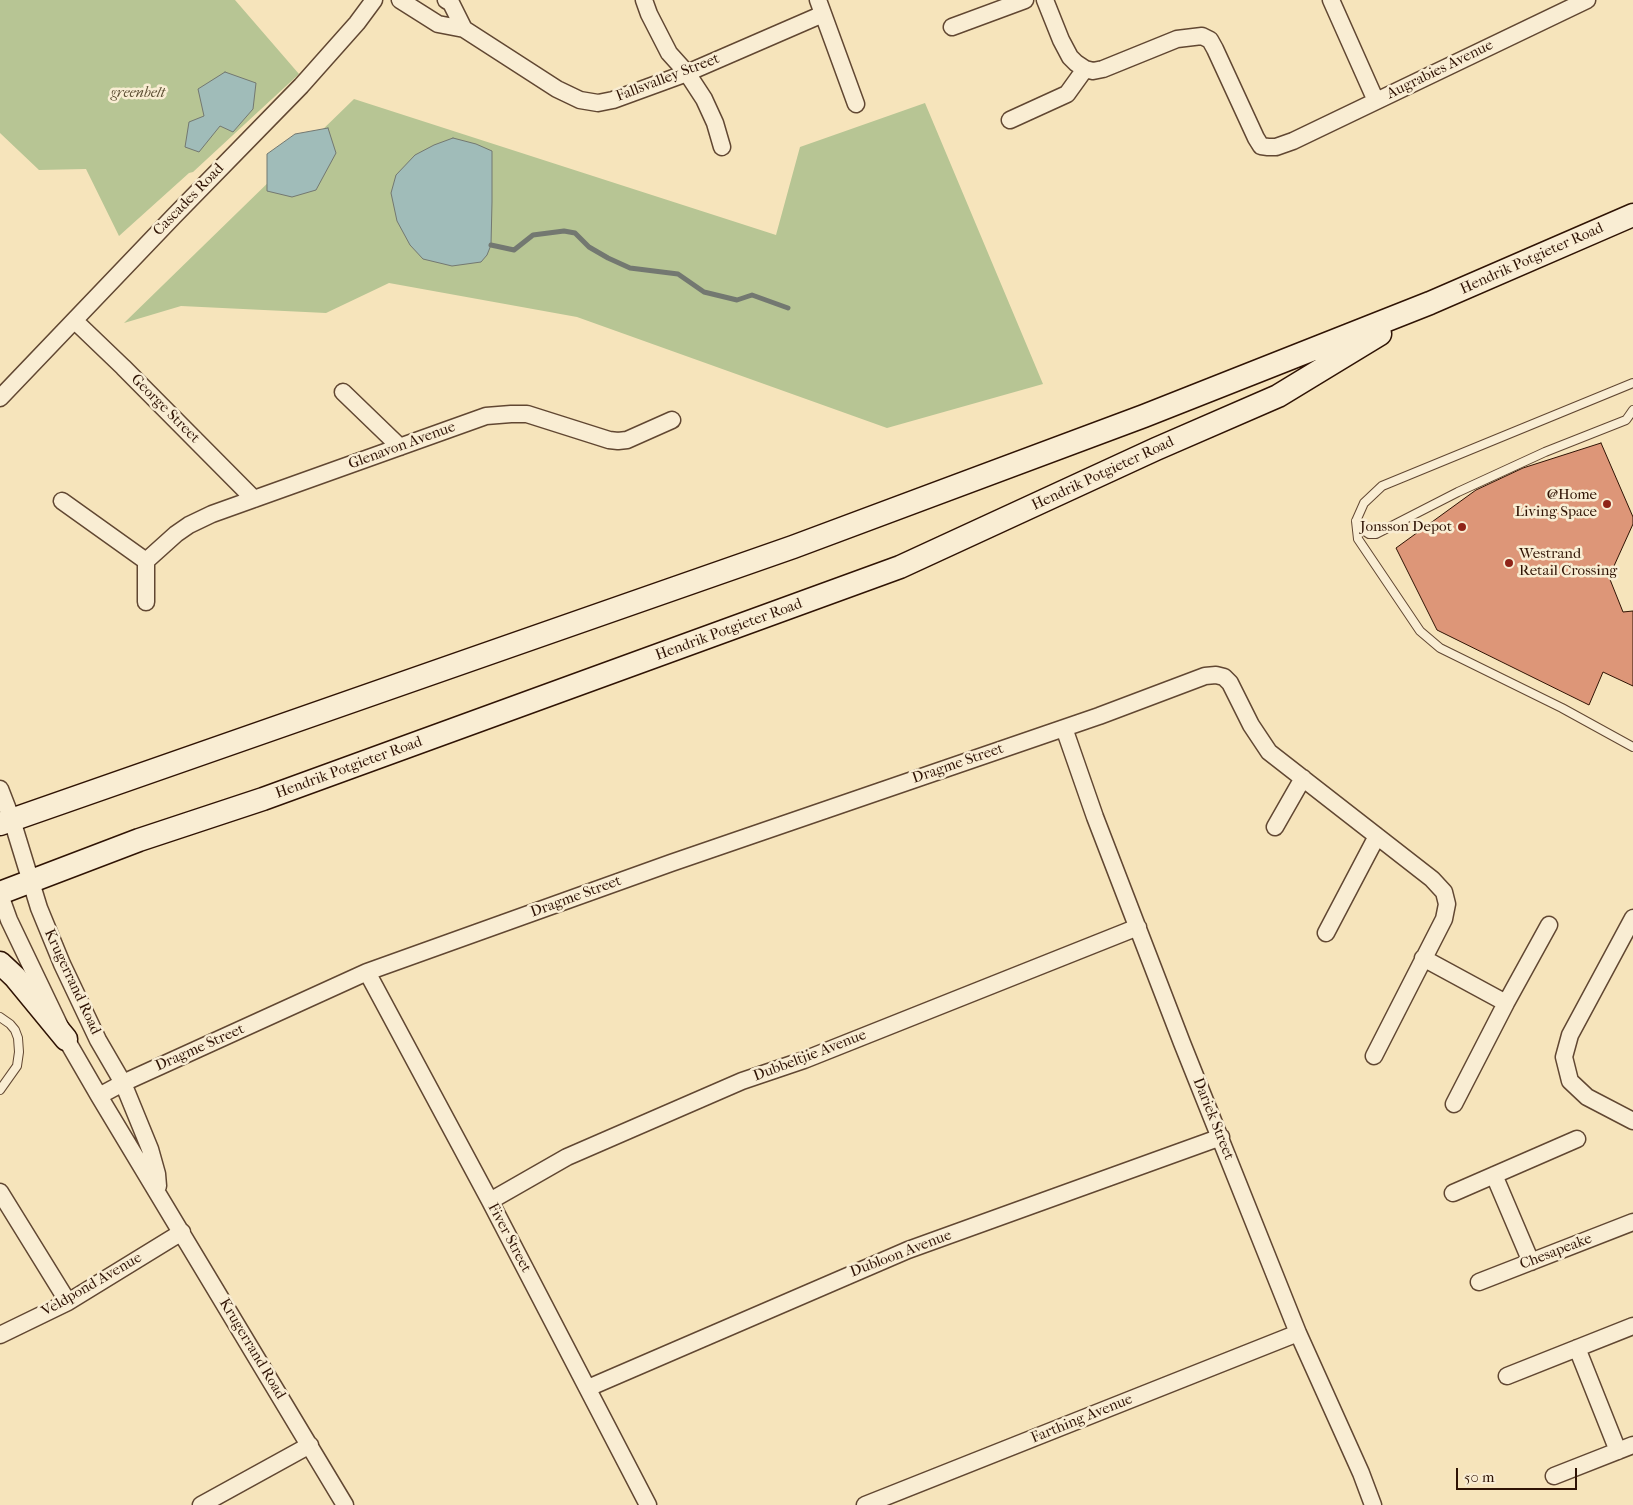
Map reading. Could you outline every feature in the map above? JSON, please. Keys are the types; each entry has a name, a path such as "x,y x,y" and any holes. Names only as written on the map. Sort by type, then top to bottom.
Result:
{"main road":[{"name":"Hendrik Potgieter Road","path":"6,822 793,547 1144,416 1430,303 1633,215"},
{"name":"Hendrik Potgieter Road","path":"0,894 139,840 263,799 900,567 1278,396 1430,303"},
{"path":"0,963 15,977 66,1039"}],"street":[{"name":"Cascades Road","path":"0,398 300,86 357,23 374,0"},
{"name":"Fallsvalley Street","path":"400,0 438,24 464,29 557,89 580,100 598,103 613,100 687,73 821,7"},
{"path":"446,0 451,3 464,29"},
{"path":"644,0 669,53 687,73 704,99 715,123 722,147"},
{"path":"952,27 1025,0"},
{"path":"1010,120 1067,94 1085,69 1076,64 1060,40 1045,0"},
{"path":"1331,0 1376,102"},
{"name":"Augrabies Avenue","path":"1085,69 1093,71 1103,69 1177,39 1202,36 1210,40 1215,48 1261,146 1268,148 1276,147 1294,141 1587,0"},
{"path":"821,7 856,104"},
{"name":"George Street","path":"75,321 254,499"},
{"path":"343,392 400,447"},
{"name":"Glenavon Avenue","path":"146,561 189,525 254,499 486,416 527,414 609,440 618,441 627,440 672,420"},
{"path":"62,501 146,561 146,602"},
{"name":"Dragme Street","path":"99,1096 123,1083 367,972 671,863 1064,728 1205,676 1216,675 1224,677 1230,684 1251,725 1269,752 1303,778"},
{"name":"Dariek Street","path":"1064,728 1095,817 1182,1043 1298,1333 1374,1505"},
{"path":"1276,827 1303,778 1432,879 1444,892 1447,904 1444,919 1374,1056"},
{"name":"Krugerrand Road","path":"0,789 6,822 31,881 39,908 62,964 98,1040 123,1083 150,1149 157,1174 158,1193"},
{"path":"1326,933 1377,836"},
{"name":"Krugerrand Road","path":"0,894 9,920 66,1039 345,1505"},
{"path":"1633,918 1570,1035 1564,1056 1570,1081 1587,1096 1633,1121"},
{"path":"1454,1104 1549,925"},
{"name":"Dubbeltjie Avenue","path":"490,1201 567,1158 734,1085 804,1060 1138,927"},
{"path":"1423,958 1506,1003"},
{"name":"Fiver Street","path":"367,972 490,1201 648,1505"},
{"name":"Dubloon Avenue","path":"588,1388 908,1250 1221,1138"},
{"path":"1453,1194 1577,1139"},
{"path":"1494,1175 1531,1262"},
{"path":"0,1192 68,1302"},
{"name":"Chesapeake","path":"1479,1282 1633,1222"},
{"name":"Veldpond Avenue","path":"0,1335 68,1302 182,1232"},
{"path":"1506,1376 1633,1326"},
{"name":"Farthing Avenue","path":"865,1505 1298,1333"},
{"path":"1554,1476 1625,1448 1577,1348"},
{"path":"202,1505 310,1445"}],"lane":[{"path":"1633,383 1382,486 1364,503 1356,521 1358,539 1420,631 1440,648 1562,708 1633,747"},
{"path":"1356,521 1369,534 1376,534 1458,492 1545,452 1626,420 1633,410"},
{"path":"0,1018 10,1024 15,1030 19,1052 18,1066 0,1090"}],"green space":[{"name":"greenbelt","path":"0,0 235,0 299,74 193,172 189,173 119,236 86,169 39,170 0,133"},
{"path":"354,99 776,235 800,147 925,103 1043,384 887,428 577,317 389,283 326,313 181,306 124,323"}],"water":[{"path":"225,72 256,83 253,109 233,132 220,126 199,152 185,147 189,122 204,116 198,89"},
{"path":"328,128 336,153 316,190 292,197 267,191 267,154 295,134"},
{"path":"453,138 476,144 492,151 492,202 491,245 487,255 481,262 452,266 423,259 410,245 397,221 391,193 396,175 415,155"}],"building":[{"name":"Westrand Retail Crossing","path":"1601,443 1633,517 1633,524 1609,577 1623,612 1633,611 1633,686 1603,672 1589,705 1437,630 1396,548 1476,490 1523,468"}],"waterway":[{"path":"491,245 514,250 533,235 564,231 575,233 589,247 630,268 678,274 704,292 737,300 752,295 788,308"}],"place":[{"name":"@Home Living Space","path":"1607,504"},
{"name":"Jonsson Depot","path":"1462,527"},
{"name":"Westrand Retail Crossing","path":"1509,563"}]}
